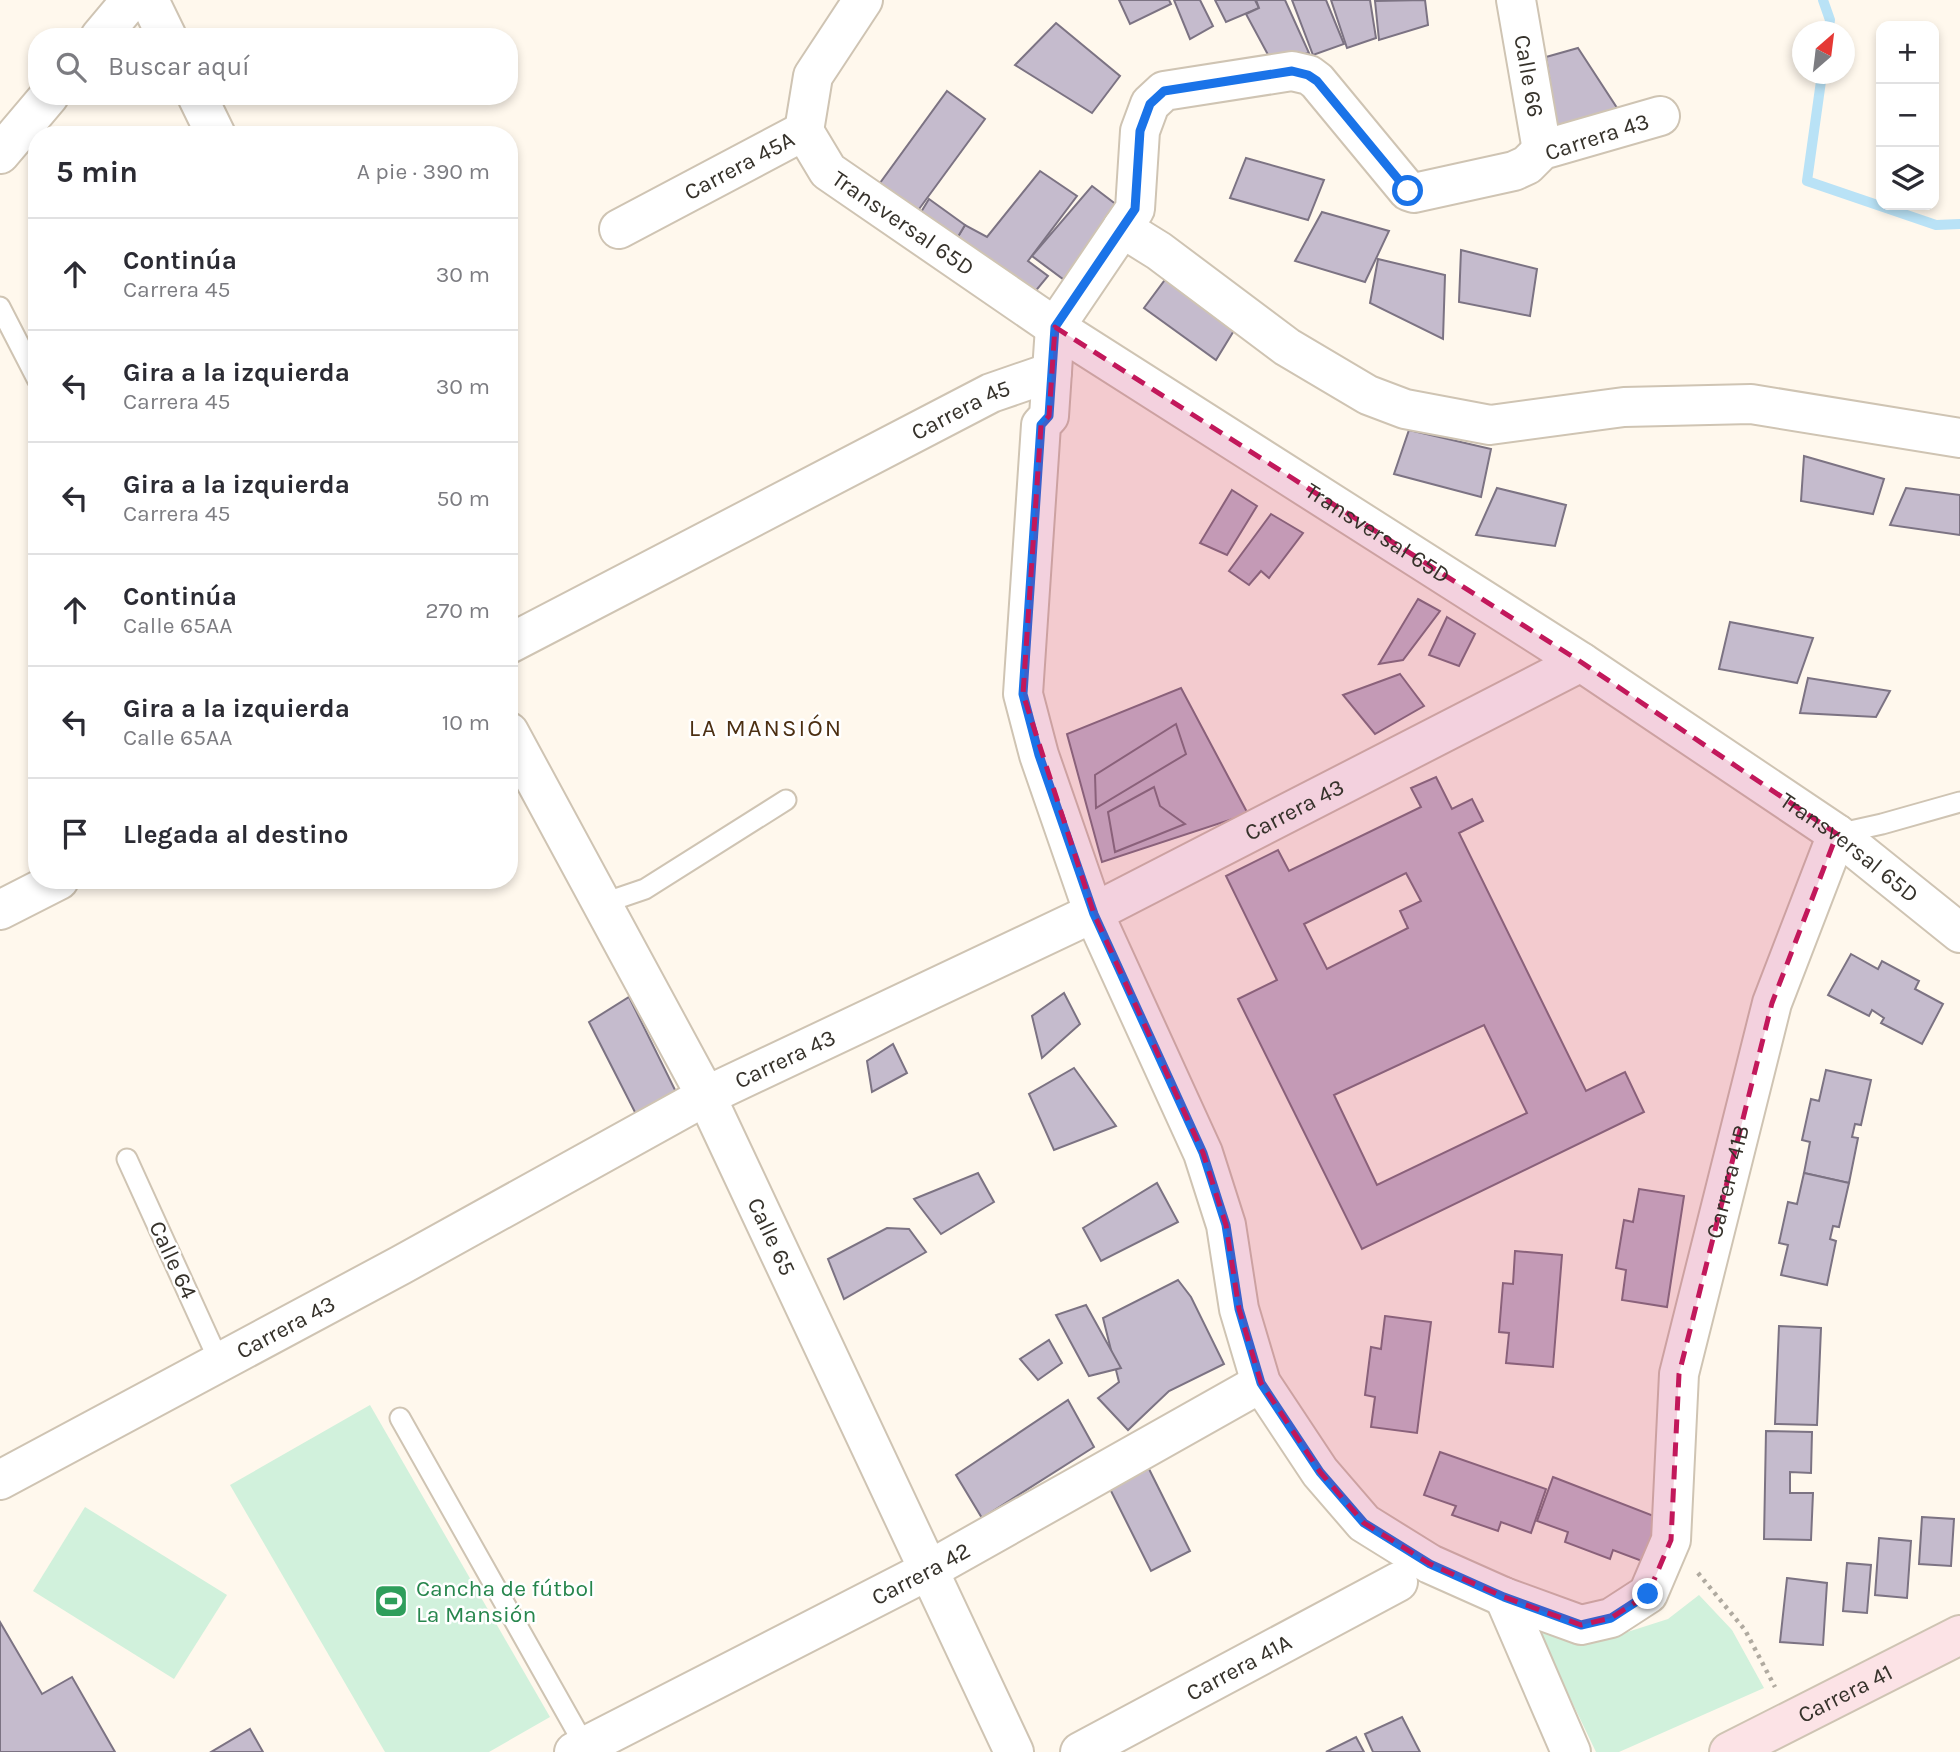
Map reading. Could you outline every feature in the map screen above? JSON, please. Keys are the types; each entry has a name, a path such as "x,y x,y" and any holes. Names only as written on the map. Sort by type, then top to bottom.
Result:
{"street":[{"path":"108,28 131,0"},
{"path":"149,0 163,28"},
{"name":"Carrera 45A","path":"619,229 804,131 813,76 863,0"},
{"name":"Calle 66","path":"1516,0 1542,150"},
{"name":"Carrera 43","path":"1122,228 1135,209 1140,131 1150,104 1164,91 1292,71 1308,75 1317,81 1408,191 1414,193 1514,171 1527,165 1542,150 1660,116"},
{"path":"0,154 41,105"},
{"path":"201,105 212,126"},
{"name":"Transversal 65D","path":"804,131 828,171 1055,327 1581,662 1837,834 1960,933"},
{"path":"1671,1540 1648,1594 1611,1618 1581,1625 1504,1597 1430,1564 1364,1523 1320,1472 1261,1383 1239,1309 1226,1225 1203,1153 1093,913 1039,755 1023,694 1041,425 1049,416 1055,327 1122,228 1159,251 1287,347 1368,395 1405,409 1490,425 1624,407 1751,404 1960,438"},
{"name":"Carrera 45","path":"518,639 991,393 1052,372"},
{"name":"Carrera 43","path":"0,1480 401,1265 706,1096 1093,913 1581,662"},
{"name":"Calle 65","path":"518,749 706,1096 1014,1752"},
{"name":"Carrera 41B","path":"1671,1540 1679,1374 1772,1003 1837,834"},
{"path":"0,910 41,889"},
{"name":"Carrera 42","path":"580,1749 929,1570 1261,1383"},
{"name":"Carrera 41A","path":"1080,1752 1398,1582"},
{"path":"1504,1597 1571,1752"},
{"name":"Carrera 41","path":"1729,1752 1960,1635"}],"lane":[{"path":"0,307 28,361"},
{"path":"601,904 645,889 786,800"},
{"path":"1837,834 1960,802"},
{"name":"Calle 64","path":"127,1159 219,1361"},
{"path":"400,1418 580,1749"}],"path":[{"path":"1671,1540 1745,1630 1792,1720"}],"highlighted area":[{"path":"1055,327 1581,662 1837,834 1772,1003 1679,1374 1671,1540 1648,1594 1611,1618 1581,1625 1504,1597 1430,1564 1364,1523 1320,1472 1261,1383 1239,1309 1226,1225 1203,1153 1094,914 1023,694 1041,425 1049,416"}],"green space":[{"name":"Cancha de fútbol La Mansión","path":"370,1405 550,1717 489,1752 385,1752 230,1485"},
{"path":"85,1507 227,1595 174,1679 33,1591"},
{"path":"1699,1595 1732,1630 1764,1688 1619,1752 1596,1752 1537,1629 1618,1635 1668,1619"}],"building":[{"path":"1119,0 1169,0 1171,4 1130,24"},
{"path":"1174,0 1200,0 1213,26 1190,39"},
{"path":"1215,0 1255,0 1259,8 1226,22"},
{"path":"1256,0 1285,0 1309,53 1272,62 1246,14 1259,8"},
{"path":"1292,0 1326,0 1344,44 1313,55"},
{"path":"1331,0 1370,0 1376,38 1347,48"},
{"path":"1425,0 1428,25 1379,40 1375,1"},
{"path":"1056,23 1120,76 1092,113 1015,65"},
{"path":"1578,48 1619,111 1557,129 1546,57"},
{"path":"947,91 985,119 911,220 872,194"},
{"path":"1246,158 1324,180 1308,220 1230,198"},
{"path":"1040,171 1077,196 1028,261 1048,276 1029,299 950,250 965,225 987,237"},
{"path":"1092,186 1126,212 1071,285 1032,256"},
{"path":"929,199 965,225 950,250 915,222"},
{"path":"1322,212 1389,231 1365,282 1295,261"},
{"path":"1461,250 1537,269 1530,316 1459,302"},
{"path":"1378,259 1445,275 1443,339 1370,303"},
{"path":"1173,269 1241,319 1216,360 1144,308"},
{"path":"1409,430 1491,449 1481,497 1394,474"},
{"path":"1804,456 1884,479 1873,514 1801,501"},
{"path":"1497,488 1566,505 1555,546 1476,535"},
{"path":"1906,488 1960,495 1960,535 1890,525"},
{"path":"1232,490 1257,506 1227,555 1200,543"},
{"path":"1271,514 1303,533 1269,578 1261,571 1249,585 1229,571"},
{"path":"1418,599 1440,611 1403,660 1379,664"},
{"path":"1447,617 1475,634 1459,666 1429,655"},
{"path":"1730,622 1813,638 1797,683 1719,669"},
{"path":"1400,674 1424,706 1375,734 1343,695"},
{"path":"1808,678 1890,691 1876,717 1800,713"},
{"path":"1181,688 1248,814 1102,862 1067,734"},
{"path":"1176,724 1186,754 1096,808 1095,775"},
{"path":"1436,777 1452,809 1472,799 1483,821 1459,833 1586,1091 1625,1072 1644,1112 1362,1249 1238,999 1277,980 1226,876 1278,850 1289,871 1421,807 1411,788","holes":["1406,873 1421,901 1400,911 1408,928 1327,969 1304,924","1484,1025 1527,1113 1377,1185 1334,1095"]},
{"path":"1154,787 1160,806 1185,824 1115,852 1108,812"},
{"path":"1851,954 1878,969 1882,961 1919,981 1915,989 1943,1004 1922,1044 1881,1023 1884,1018 1872,1010 1869,1016 1828,995"},
{"path":"1064,993 1080,1024 1042,1058 1032,1016"},
{"path":"629,997 681,1102 640,1122 589,1022"},
{"path":"893,1044 907,1073 872,1092 867,1061"},
{"path":"1074,1068 1116,1126 1054,1150 1029,1094"},
{"path":"1826,1070 1871,1080 1861,1125 1855,1124 1852,1137 1858,1138 1849,1183 1804,1173 1810,1142 1802,1140 1811,1099 1819,1101"},
{"path":"978,1173 994,1202 941,1234 914,1199"},
{"path":"1804,1173 1849,1183 1839,1227 1833,1226 1830,1239 1836,1241 1827,1285 1781,1275 1788,1245 1779,1243 1788,1202 1797,1204"},
{"path":"1157,1183 1178,1222 1101,1261 1083,1228"},
{"path":"1639,1189 1684,1196 1667,1307 1622,1300 1626,1270 1616,1268 1624,1220 1633,1222"},
{"path":"887,1228 909,1229 926,1252 844,1299 828,1259"},
{"path":"1515,1251 1562,1255 1553,1367 1506,1363 1509,1333 1499,1332 1503,1283 1513,1284"},
{"path":"1178,1280 1191,1297 1224,1364 1169,1391 1128,1430 1098,1398 1119,1382 1103,1318"},
{"path":"1086,1305 1121,1368 1089,1376 1056,1315"},
{"path":"1385,1316 1431,1322 1417,1433 1371,1427 1375,1397 1365,1395 1371,1347 1381,1349"},
{"path":"1779,1326 1821,1328 1817,1425 1775,1424"},
{"path":"1049,1340 1062,1363 1038,1380 1020,1359"},
{"path":"1068,1400 1094,1447 982,1518 956,1475"},
{"path":"1766,1431 1812,1432 1811,1473 1790,1472 1790,1493 1813,1493 1811,1540 1764,1539"},
{"path":"1440,1452 1546,1489 1531,1533 1501,1522 1498,1531 1452,1515 1456,1506 1424,1495"},
{"path":"1148,1467 1190,1551 1151,1571 1109,1487"},
{"path":"1553,1477 1659,1518 1642,1561 1613,1550 1610,1559 1565,1542 1568,1532 1537,1521"},
{"path":"1922,1517 1954,1519 1951,1566 1919,1564"},
{"path":"1879,1538 1911,1541 1907,1598 1875,1595"},
{"path":"1847,1563 1871,1565 1867,1613 1843,1611"},
{"path":"1787,1578 1827,1583 1823,1645 1780,1642"},
{"path":"0,1622 42,1694 72,1677 115,1752 0,1752"},
{"path":"1402,1717 1420,1752 1373,1752 1365,1734"},
{"path":"250,1729 263,1752 211,1752"},
{"path":"1356,1737 1364,1752 1326,1752"}],"waterway":[{"path":"1823,0 1830,21"},
{"path":"1821,84 1807,181 1936,225 1960,224"}],"place":[{"name":"Cancha de fútbol La Mansión","path":"391,1601"}],"district":[{"name":"LA MANSIÓN","path":"766,728"}],"route":[{"path":"1408,191 1317,81 1308,75 1292,71 1164,91 1150,104 1140,131 1135,209 1055,327 1049,416 1041,425 1023,694 1039,755 1094,914 1203,1153 1226,1225 1239,1309 1261,1383 1320,1472 1364,1523 1430,1564 1504,1597 1581,1625 1611,1618 1648,1594"}]}
